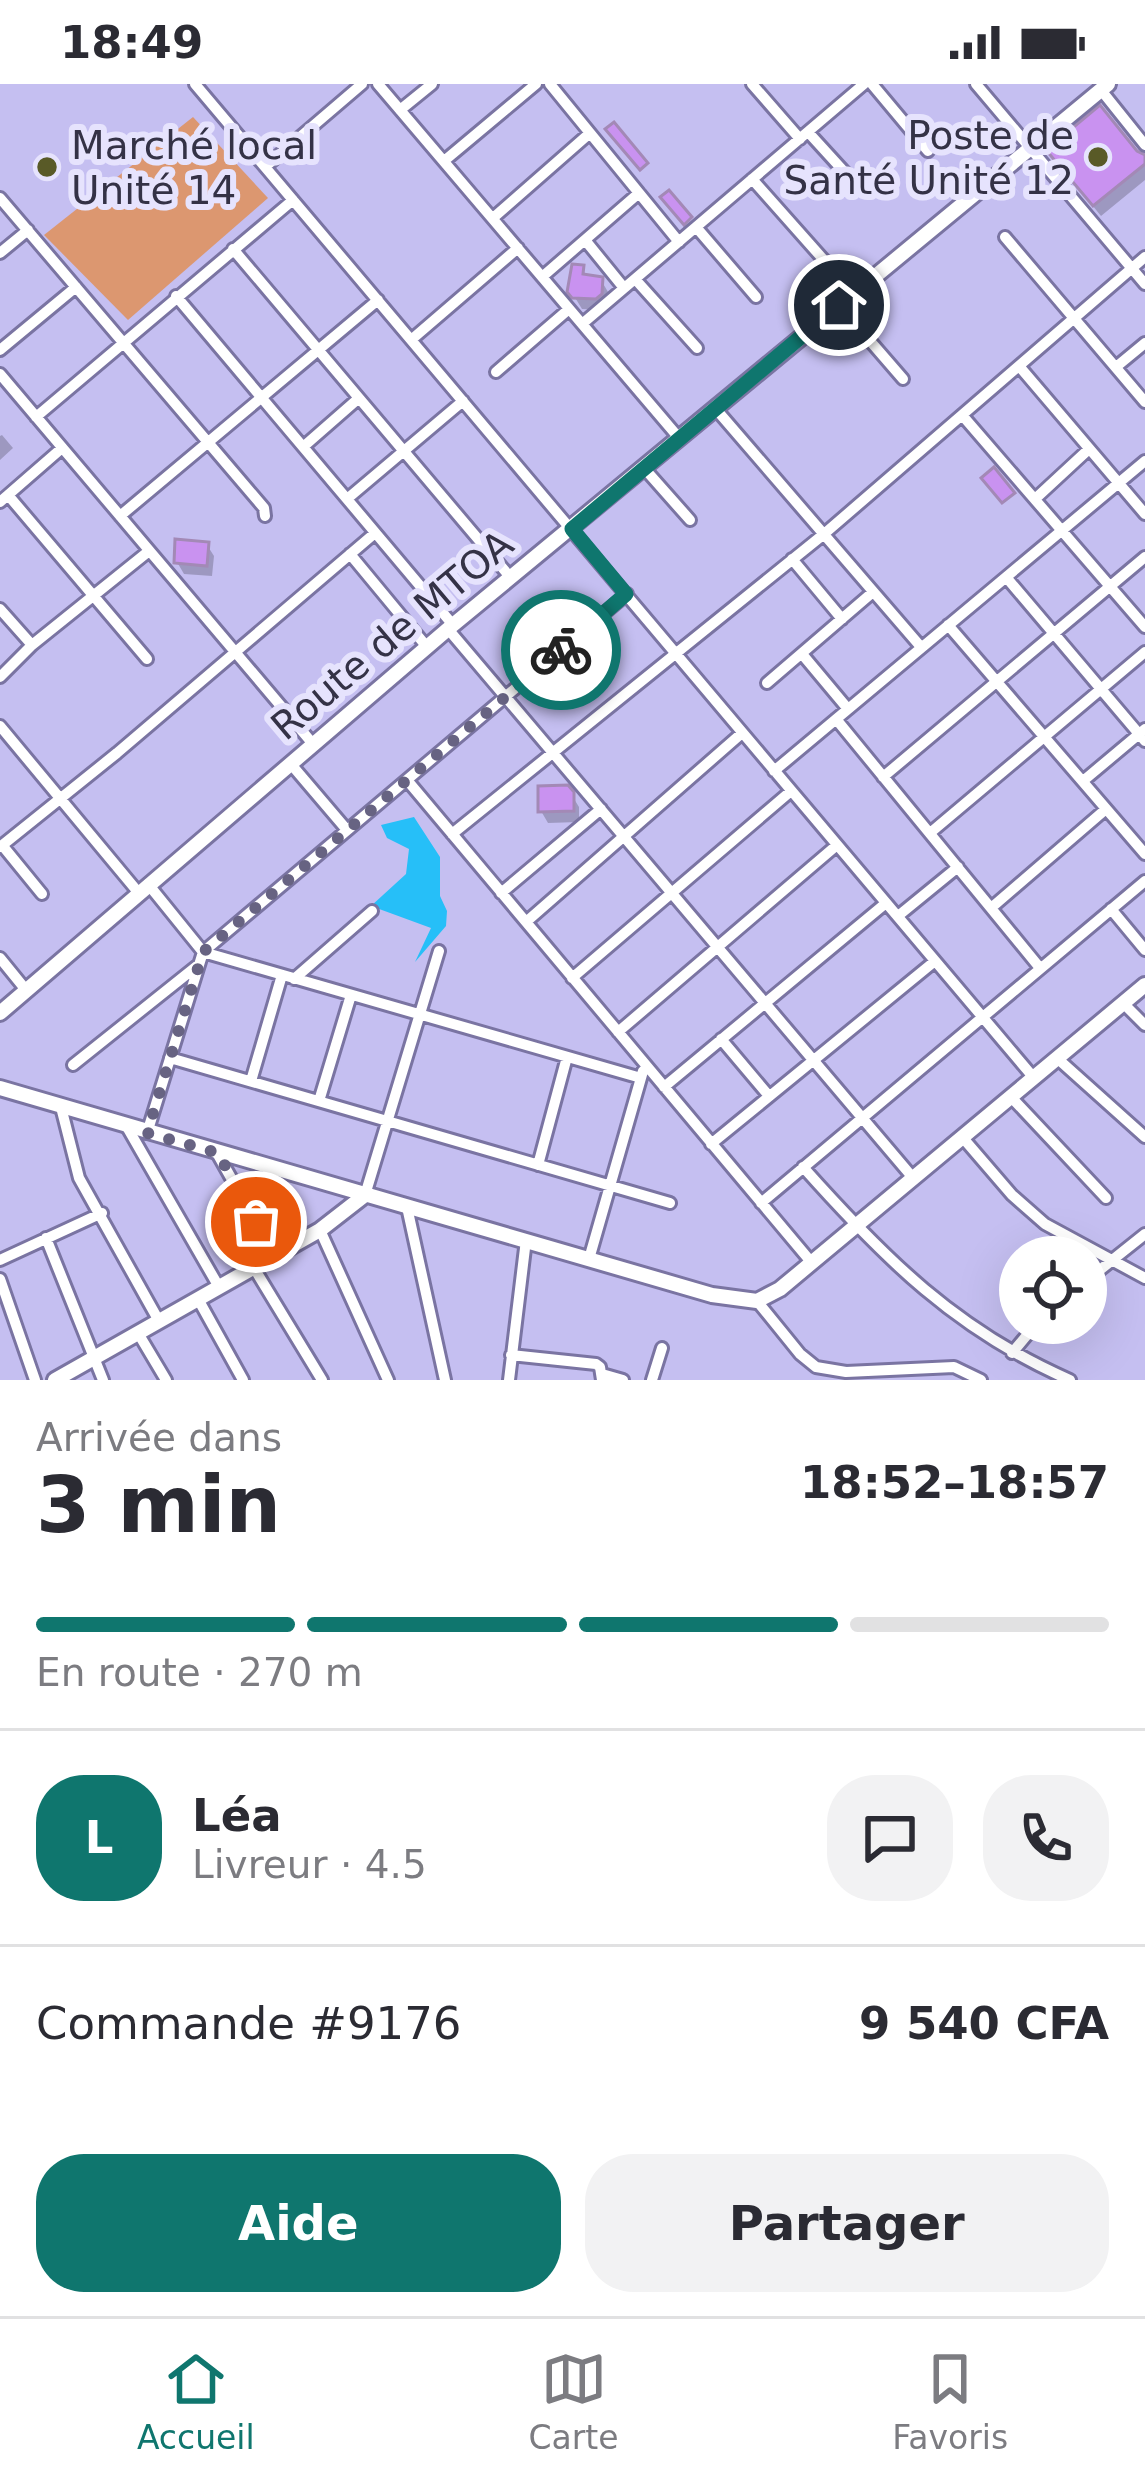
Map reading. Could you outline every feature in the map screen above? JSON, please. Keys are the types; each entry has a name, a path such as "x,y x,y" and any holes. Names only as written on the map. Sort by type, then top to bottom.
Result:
{"street":[{"path":"195,84 1034,1078"},
{"path":"265,166 362,84"},
{"path":"378,84 679,438"},
{"path":"400,110 432,84"},
{"path":"444,161 536,84"},
{"path":"550,84 679,242"},
{"path":"582,324 868,84 928,151"},
{"path":"976,84 1145,284"},
{"path":"757,86 849,177"},
{"path":"1104,87 1144,140"},
{"name":"Route de MTOA","path":"0,1012 427,647 1104,87"},
{"path":"493,218 590,133"},
{"path":"752,179 854,294"},
{"path":"542,277 639,193"},
{"path":"0,197 265,516"},
{"path":"36,417 293,200"},
{"path":"696,227 756,297"},
{"path":"0,253 28,230"},
{"path":"1005,237 1145,402"},
{"path":"585,240 624,288"},
{"path":"411,340 518,248"},
{"path":"233,249 511,578"},
{"path":"452,834 824,534 1145,257"},
{"path":"635,279 697,348"},
{"path":"0,350 76,287"},
{"path":"176,296 506,697 914,1179"},
{"path":"120,516 378,300"},
{"path":"839,305 903,379"},
{"path":"496,372 569,308"},
{"path":"1116,368 1145,343"},
{"path":"1019,366 1145,514"},
{"path":"0,374 313,744"},
{"path":"303,447 358,398"},
{"path":"347,499 463,400"},
{"path":"715,408 922,647"},
{"path":"962,415 1145,627"},
{"path":"62,448 4,499 147,659"},
{"path":"1035,499 1089,449"},
{"path":"774,771 1145,460"},
{"path":"644,468 690,520"},
{"path":"42,894 1,846 375,533"},
{"path":"0,676 149,550"},
{"path":"350,554 427,647"},
{"path":"883,777 1145,557"},
{"path":"793,559 842,619"},
{"path":"1006,577 1143,735 1082,781"},
{"path":"767,683 873,592"},
{"path":"73,1065 626,594"},
{"path":"0,609 32,645"},
{"path":"948,625 1145,854"},
{"path":"930,833 1145,652"},
{"path":"802,654 848,709"},
{"path":"836,719 1040,968"},
{"path":"0,726 201,958 288,977 640,1078"},
{"path":"526,922 742,733"},
{"path":"290,763 347,830"},
{"path":"407,780 812,1263"},
{"path":"572,978 791,790"},
{"path":"501,893 601,809"},
{"path":"991,908 1106,809"},
{"path":"0,826 18,832"},
{"path":"618,1032 837,845"},
{"path":"898,916 958,867"},
{"path":"760,1203 1145,881"},
{"path":"664,1087 886,903"},
{"path":"1111,909 1145,950"},
{"path":"251,1082 288,977 372,911"},
{"path":"55,1380 320,1230 365,1195 439,951"},
{"path":"0,958 26,990"},
{"path":"147,1133 201,958"},
{"path":"712,1144 935,961"},
{"path":"0,1088 729,1300 758,1301 812,1263 1145,985"},
{"path":"319,1101 351,995"},
{"path":"1123,1003 1145,1024"},
{"path":"722,1040 770,1096"},
{"path":"538,1165 567,1057"},
{"path":"170,1058 670,1203"},
{"path":"1058,1058 1145,1137"},
{"path":"589,1259 645,1064"},
{"path":"1011,1097 1106,1198"},
{"path":"61,1107 79,1178 159,1321"},
{"path":"127,1127 219,1287"},
{"path":"962,1138 1027,1210 1145,1278"},
{"path":"218,1153 275,1256"},
{"path":"803,1167 856,1227 924,1292 1012,1353 1070,1380"},
{"path":"407,1207 446,1380"},
{"path":"0,1259 102,1213"},
{"path":"320,1230 388,1380"},
{"path":"1107,1264 1145,1234"},
{"path":"46,1238 103,1380"},
{"path":"509,1380 526,1240"},
{"path":"254,1268 322,1380"},
{"path":"0,1279 34,1380"},
{"path":"198,1299 243,1380"},
{"path":"758,1301 816,1367 846,1372 959,1367 981,1380"},
{"path":"139,1333 166,1380"},
{"path":"1012,1353 1019,1344"},
{"path":"652,1380 662,1348"},
{"path":"511,1355 596,1364 602,1377 623,1380"}],"shaded area":[{"path":"193,117 268,198 128,320 44,235"}],"water":[{"path":"414,817 440,857 440,896 447,911 446,926 415,962 431,928 371,906 406,874 409,849 387,838 381,825"}],"building":[{"name":"Poste de Santé Unité 12","path":"1100,105 1145,155 1145,164 1093,206 1046,150"},
{"path":"614,122 648,163 640,170 605,129"},
{"path":"669,190 692,217 684,225 660,197"},
{"path":"572,264 584,265 583,274 603,277 602,294 596,299 572,298 567,292"},
{"path":"994,467 1015,493 1002,503 981,478"},
{"path":"175,539 209,542 207,566 174,563"},
{"path":"568,785 574,792 574,811 538,812 538,786"}],"way so far":[{"path":"256,1222 218,1153 147,1133 203,952 561,650"}],"place":[{"name":"Poste de Santé Unité 12","path":"1098,157"},
{"name":"Marché local Unité 14","path":"47,167"}],"route":[{"path":"561,650 626,594 572,529 839,305"}]}
